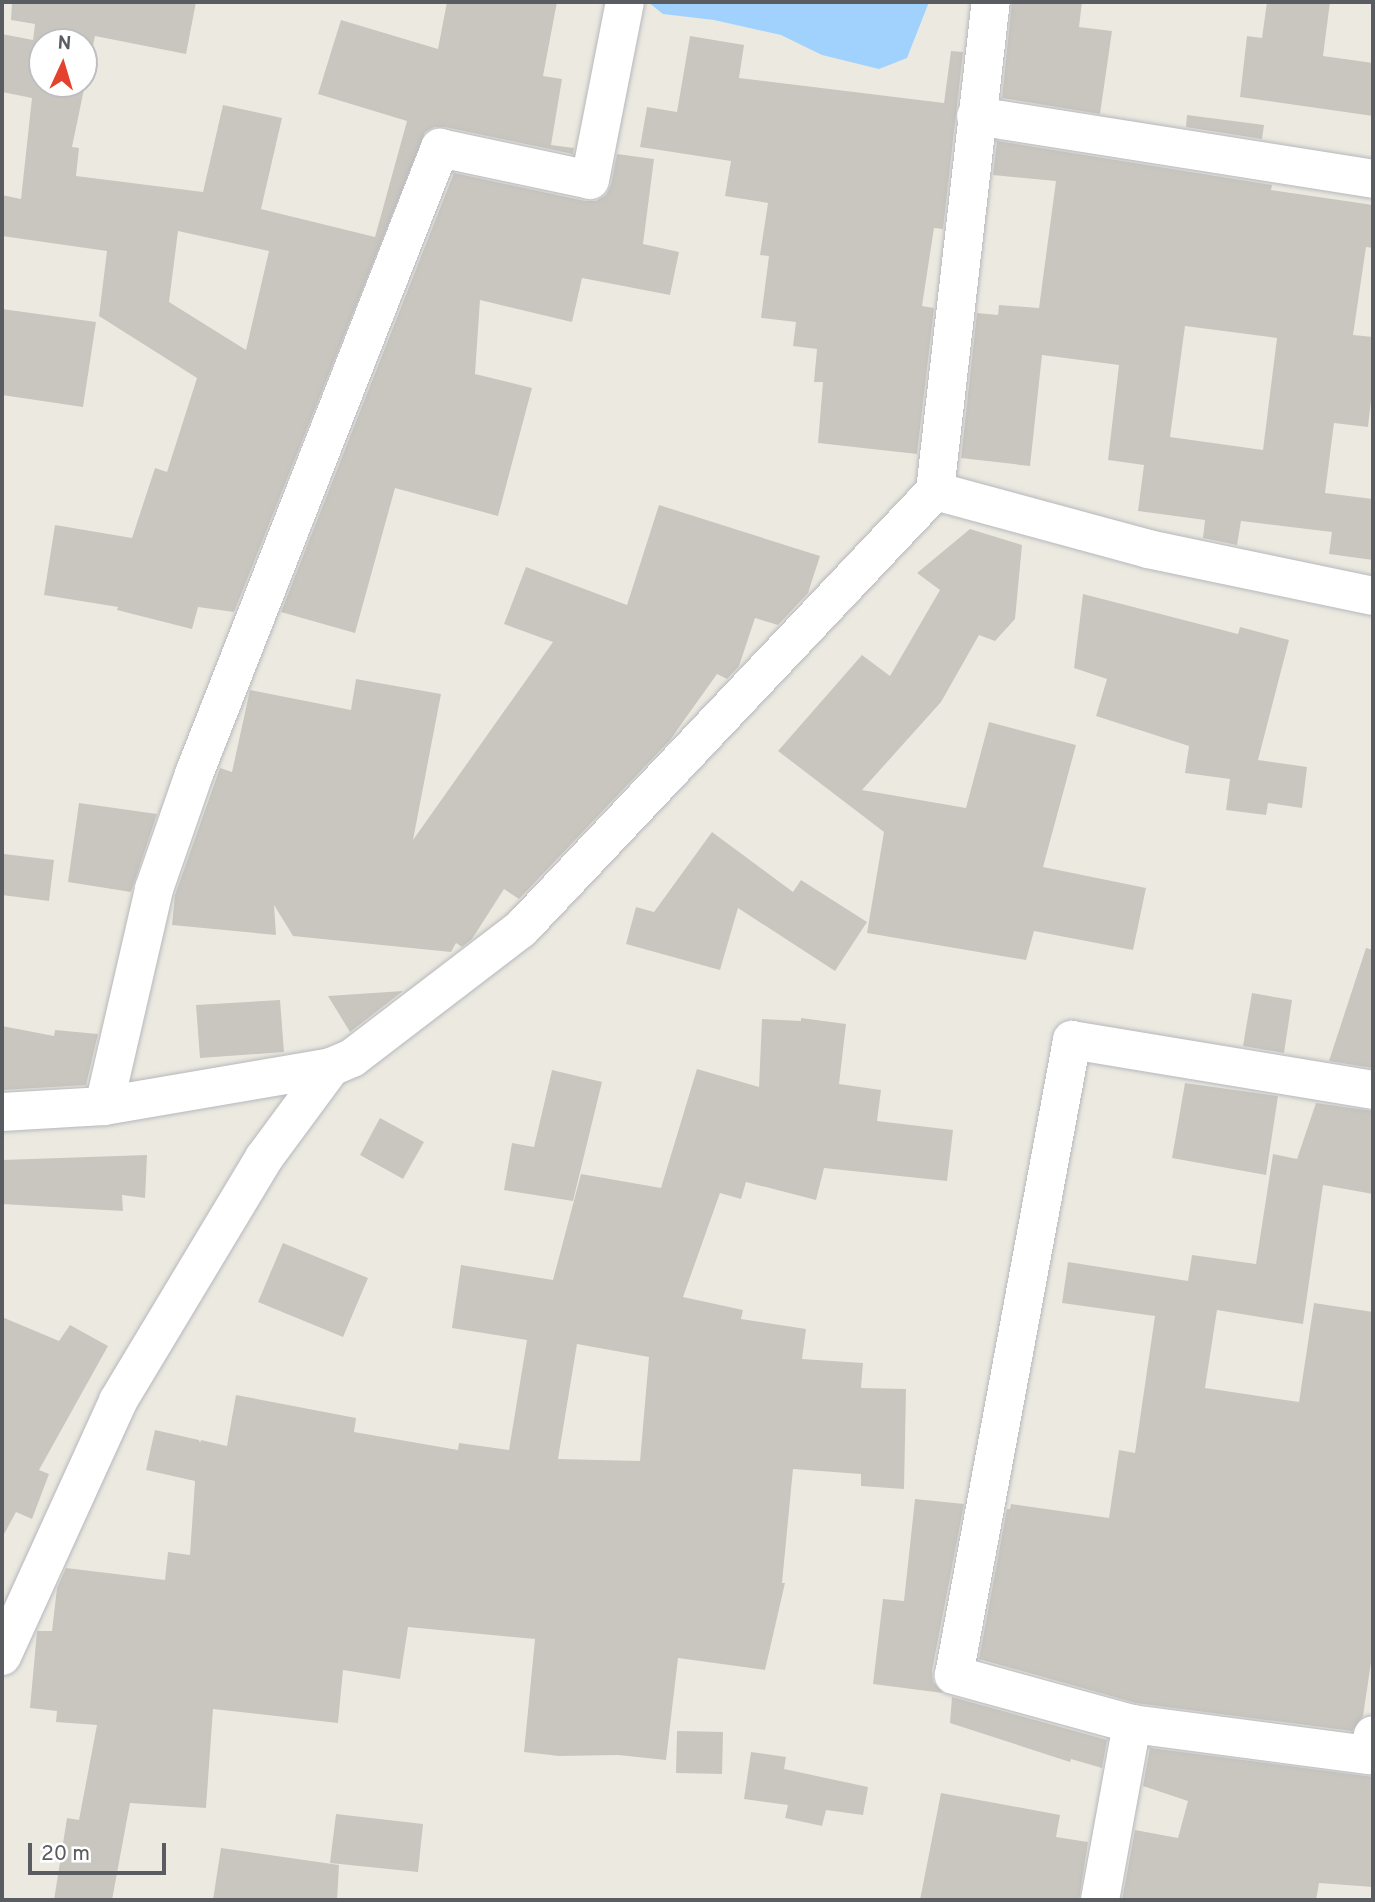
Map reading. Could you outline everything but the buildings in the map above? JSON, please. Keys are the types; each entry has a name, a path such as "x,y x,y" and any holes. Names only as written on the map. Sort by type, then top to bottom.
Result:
{"street":[{"path":"104,1106 154,889 194,774 440,148 590,180 625,2"},
{"path":"2,1112 104,1106 331,1067 352,1058 521,929 935,491 991,2"},
{"path":"976,116 1373,179"},
{"path":"935,491 1148,549 1373,596"},
{"path":"1372,1748 1132,1724 954,1675 1072,1040 1373,1090"},
{"path":"2,1656 118,1401 264,1158 331,1067"},
{"path":"1100,1900 1132,1724"}],"water":[{"path":"648,2 929,2 907,58 879,69 822,55 781,35 714,20 663,14"}]}
